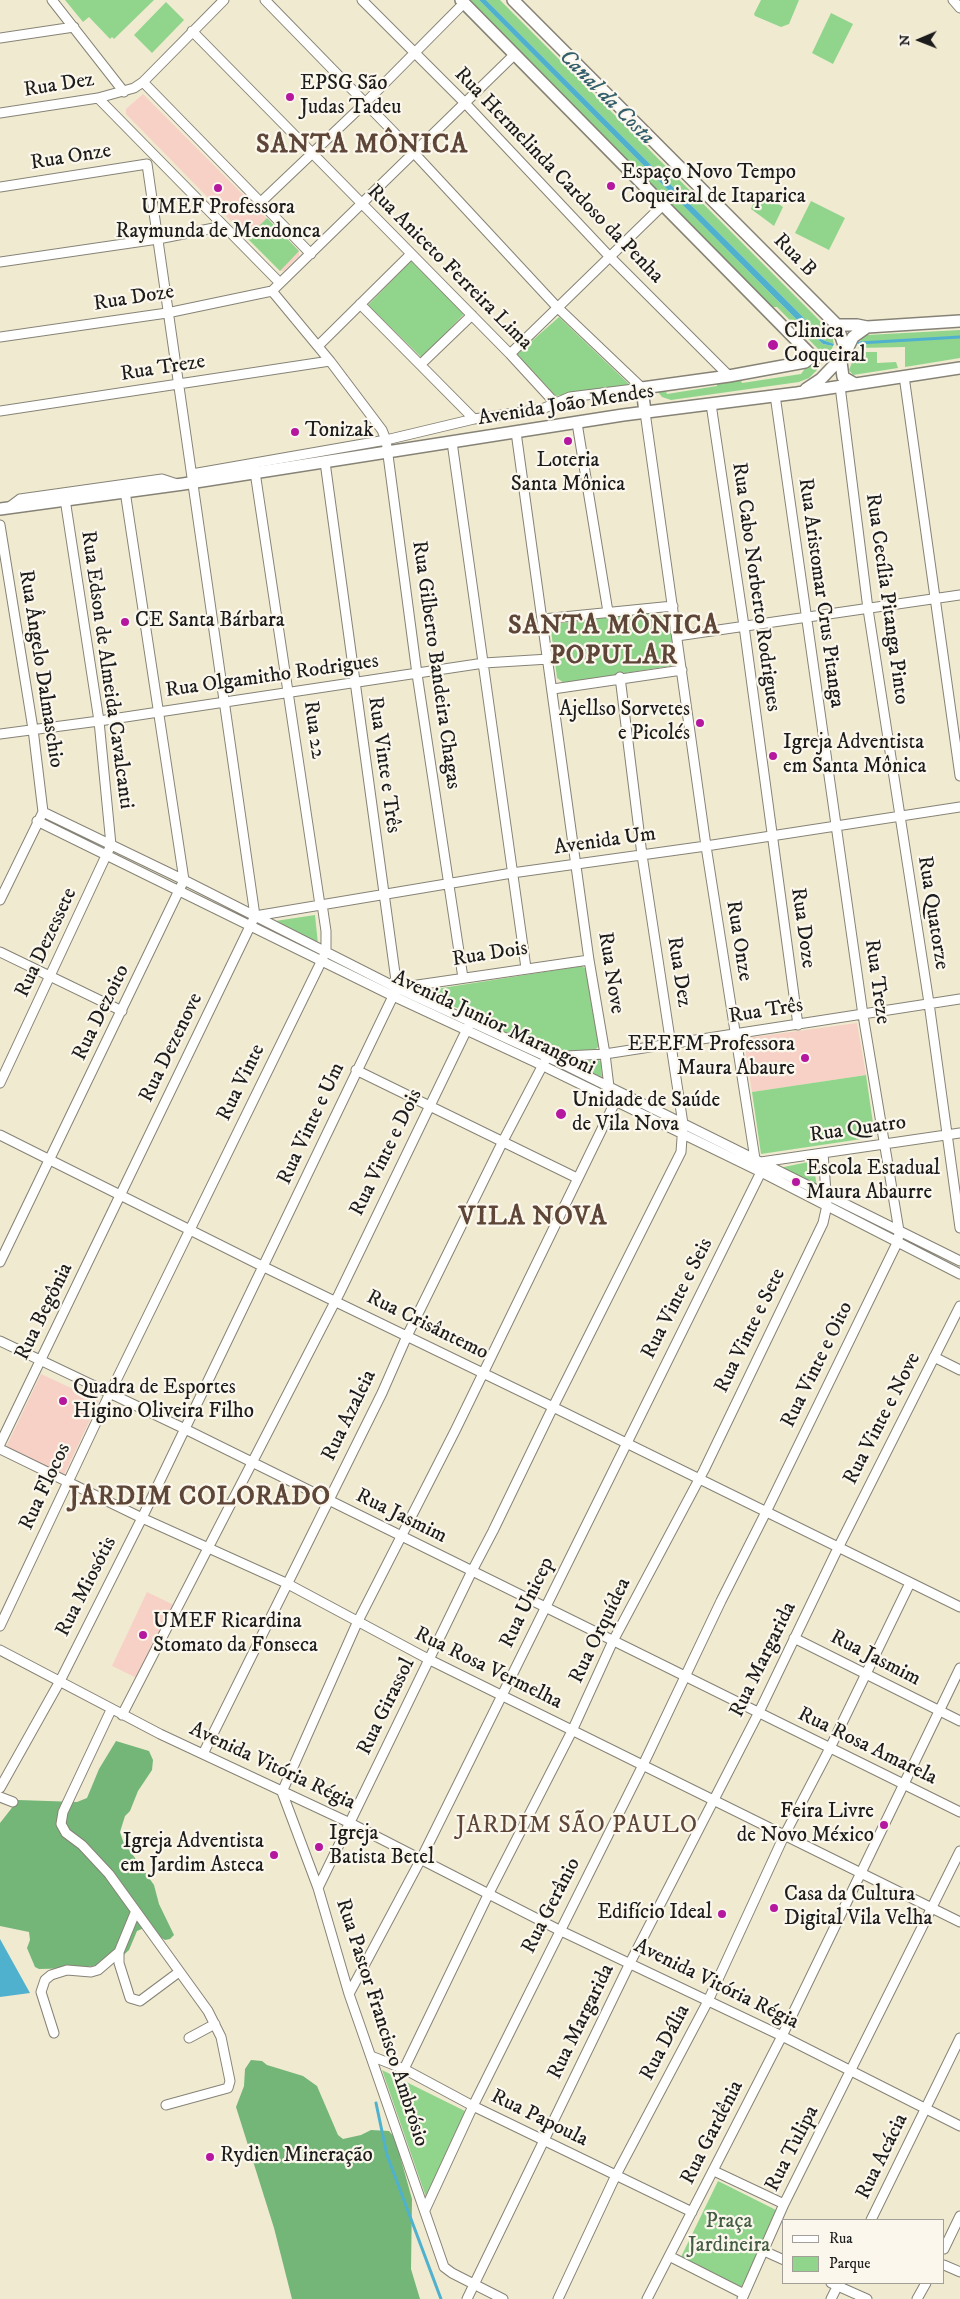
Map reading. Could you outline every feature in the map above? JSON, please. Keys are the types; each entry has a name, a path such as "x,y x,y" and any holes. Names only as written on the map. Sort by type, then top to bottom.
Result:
{"main road":[{"name":"Rua B","path":"513,0 837,326"},
{"path":"462,2 808,351 809,356 805,362 730,376 642,388 645,412"},
{"path":"855,384 847,380 841,372 844,354 837,326 857,325 867,327 960,321"},
{"path":"797,393 821,379 844,354 856,334 867,327"},
{"name":"Avenida João Mendes","path":"4,508 179,485 193,478 256,472 325,462 386,446 452,442 645,412 797,393 960,368"}],"street":[{"path":"52,0 124,92"},
{"name":"Rua Dez","path":"0,113 98,98 124,92 143,82 224,0"},
{"path":"265,0 364,104 414,153 558,307 642,388"},
{"name":"Rua Hermelinda Cardoso da Penha","path":"362,0 465,103 610,256 730,376"},
{"path":"953,0 960,8"},
{"path":"261,202 364,104 462,2"},
{"path":"0,38 74,27"},
{"name":"Rua Aniceto Ferreira Lima","path":"192,31 472,315 555,403"},
{"path":"515,54 272,292 330,361 382,430 386,446 474,419 542,409 570,397 642,388"},
{"path":"143,82 311,254"},
{"path":"98,98 280,284"},
{"path":"155,156 147,164 255,916"},
{"name":"Rua Onze","path":"0,187 147,164"},
{"path":"510,354 663,205"},
{"path":"0,262 158,239 224,226"},
{"path":"318,346 411,254"},
{"name":"Rua Doze","path":"0,338 167,313 272,292"},
{"path":"360,304 474,419"},
{"path":"421,364 472,315"},
{"name":"Rua Treze","path":"0,411 330,361"},
{"path":"904,376 960,776"},
{"name":"Rua Cecília Pitanga Pinto","path":"840,386 868,609 899,815"},
{"name":"Rua Aristomar Crus Pitanga","path":"775,395 835,825"},
{"name":"Rua Cabo Norberto Rodrigues","path":"711,404 744,626 772,835"},
{"name":"Rua Onze","path":"645,412 706,846 735,1034 759,1164"},
{"path":"577,423 608,612"},
{"name":"Rua Nove","path":"516,432 549,659 589,960 605,1054 607,1092"},
{"path":"452,442 526,968"},
{"name":"Avenida João Mendes","path":"193,478 386,446"},
{"name":"Rua Gilberto Bandeira Chagas","path":"386,446 417,674 463,978"},
{"name":"Rua Vinte e Três","path":"325,462 384,894 395,992"},
{"name":"Rua 22","path":"256,472 321,904 326,926 324,956"},
{"name":"Avenida João Mendes","path":"4,508 20,498 162,479 179,485"},
{"path":"125,491 184,880"},
{"name":"Rua Edson de Almeida Cavalcanti","path":"65,499 99,721 111,845"},
{"name":"Rua Ângelo Dalmaschio","path":"0,525 33,729 40,817"},
{"path":"677,636 960,595"},
{"path":"543,619 673,606"},
{"name":"Rua Olgamitho Rodrigues","path":"0,734 99,721 225,700 484,663 549,659"},
{"path":"553,688 620,677 682,670"},
{"name":"Rua Dez","path":"620,677 642,855 672,1044 684,1135"},
{"name":"Avenida Um","path":"255,916 512,873 706,846 960,807"},
{"name":"Rua Quatorze","path":"899,815 929,1003 960,1228"},
{"path":"0,900 40,817"},
{"name":"Avenida Junior Marangoni","path":"40,817 107,856 251,926 324,956"},
{"name":"Avenida Junior Marangoni","path":"40,817 111,845 184,880 255,916 324,956 542,1066 683,1124 827,1200 960,1274"},
{"name":"Rua Treze","path":"835,825 883,1144 899,1231"},
{"name":"Rua Doze","path":"772,835 798,1025"},
{"name":"Rua Dezessete","path":"0,1083 111,845"},
{"name":"Rua Dezoito","path":"0,1262 51,1161 184,880"},
{"name":"Rua Dezenove","path":"120,1196 255,916"},
{"path":"0,952 50,978 122,1011"},
{"name":"Rua Vinte","path":"191,1230 324,956"},
{"name":"Rua Dois","path":"395,992 463,978 589,960"},
{"name":"Avenida Junior Marangoni","path":"395,992 471,1020 548,1057 607,1092"},
{"name":"Rua Vinte e Um","path":"264,1267 356,1070 395,992"},
{"name":"Rua Três","path":"548,1057 605,1054 960,999"},
{"name":"Rua Vinte e Dois","path":"122,1715 335,1301 471,1020"},
{"path":"407,1336 503,1141 548,1057"},
{"path":"356,1070 577,1178"},
{"path":"282,1792 357,1623 618,1096"},
{"name":"Avenida Junior Marangoni","path":"618,1096 684,1135 759,1164"},
{"name":"Rua Quatro","path":"759,1164 960,1133"},
{"name":"Rua Crisântemo","path":"0,1135 264,1267 553,1406 960,1607"},
{"name":"Rua Girassol","path":"318,1888 553,1406 682,1152 684,1135"},
{"path":"823,1153 827,1200"},
{"name":"Rua Vinte e Seis","path":"626,1442 759,1164"},
{"name":"Rua Begônia","path":"0,1444 120,1196"},
{"name":"Avenida Junior Marangoni","path":"827,1200 899,1231 960,1261"},
{"name":"Rua Vinte e Sete","path":"699,1479 822,1223 827,1200"},
{"name":"Rua Flocos","path":"0,1626 110,1393 191,1230"},
{"name":"Rua Vinte e Oito","path":"766,1512 898,1241 899,1231"},
{"name":"Rua Miosótis","path":"0,1788 60,1681 142,1518 264,1267"},
{"name":"Rua Vinte e Nove","path":"838,1548 960,1306"},
{"name":"Rua Azaleia","path":"203,1754 327,1500 382,1393 407,1336"},
{"name":"Rua Jasmim","path":"0,1341 40,1362 110,1393 253,1462 400,1537 545,1606 685,1678 759,1712"},
{"path":"934,1356 960,1370"},
{"name":"Rua Unicep","path":"349,1994 421,1859 626,1442"},
{"name":"Rua Rosa Vermelha","path":"0,1449 208,1549 286,1583 357,1623 430,1660 960,1922"},
{"name":"Rua Orquídea","path":"404,2069 488,1895 572,1730 613,1641 699,1479"},
{"name":"Rua Gerânio","path":"425,2210 559,1930 643,1765 721,1601 766,1512"},
{"name":"Rua Margarida","path":"467,2299 630,1964 759,1712 838,1548"},
{"name":"Rua Dália","path":"558,2299 616,2175 708,2001 784,1836 830,1748 910,1582"},
{"name":"Rua Jasmim","path":"794,1638 960,1721"},
{"name":"Avenida Vitória Régia","path":"0,1650 111,1710 350,1823 488,1895 782,2036 960,2126"},
{"name":"Rua Gardênia","path":"648,2299 782,2036 960,1668"},
{"path":"111,1710 64,1812 61,1824 66,1832 82,1844 108,1874 215,2024 223,2044 230,2081 228,2088 166,2105"},
{"name":"Rua Rosa Amarela","path":"759,1712 960,1812"},
{"name":"Rua Pastor Francisco Ambrósio","path":"282,1792 318,1888 349,1994 444,2267 474,2285"},
{"path":"0,1797 13,1802"},
{"name":"Rua Tulipa","path":"743,2297 784,2204 852,2071 960,1851"},
{"path":"135,1914 120,1952 119,1963 130,1998 137,2001 144,1999 179,1972"},
{"path":"54,2033 41,1992 45,1980 58,1972 67,1970 91,1972 98,1970 120,1952"},
{"path":"189,2038 215,2024"},
{"name":"Rua Acácia","path":"871,2219 960,2038"},
{"name":"Rua Papoula","path":"371,2056 404,2069 544,2141 692,2212"},
{"path":"714,2171 784,2204"},
{"path":"945,2247 960,2216"},
{"path":"764,2250 782,2259"},
{"path":"669,2256 743,2297"},
{"path":"945,2264 960,2272"},
{"path":"831,2299 836,2284 867,2299"},
{"path":"917,2299 925,2284"},
{"path":"474,2285 503,2299"}],"shaded area":[{"name":"UMEF Professora Raymunda de Mendonca","path":"143,94 299,251 299,256 284,271 280,271 126,114 126,109"},
{"name":"EEEFM Professora Maura Abaure","path":"857,1023 866,1075 752,1092 744,1042 747,1038"},
{"path":"41,1374 99,1401 64,1475 6,1447"},
{"name":"UMEF Ricardina Stomato da Fonseca","path":"147,1592 174,1605 139,1679 112,1666"}],"green space":[{"path":"65,0 154,0 114,39 112,37 110,39 89,17 83,22"},
{"path":"469,0 479,0 800,323 823,344 833,346 830,353 825,354 821,352 777,307 771,307"},
{"path":"486,0 500,0 827,328 834,344 823,340 805,319"},
{"path":"761,0 799,0 789,24 781,27 755,16 754,14"},
{"path":"166,2 184,20 152,53 134,35"},
{"path":"831,13 853,24 833,64 812,53"},
{"path":"758,190 783,207 774,226 751,209"},
{"path":"811,201 845,218 829,250 795,233"},
{"path":"267,218 299,251 280,271 247,238"},
{"path":"411,261 464,314 422,358 368,305"},
{"path":"559,317 630,385 556,396 517,354"},
{"path":"960,330 960,358 905,367 905,347 858,348 861,339 867,335"},
{"path":"856,352 877,352 877,363 896,362 898,368 853,375 849,370"},
{"path":"815,355 822,359 817,370 809,378 799,382 671,400 662,397 658,392 666,391 667,394 717,386 717,383 741,380 742,383 801,374"},
{"path":"649,612 661,616 672,630 676,658 670,666 564,683 557,678 551,630 554,624"},
{"path":"315,915 318,944 275,921"},
{"path":"582,966 587,970 599,1046 595,1050 551,1053 541,1050 423,991"},
{"path":"599,1060 601,1062 602,1079 574,1066 576,1061"},
{"path":"866,1075 875,1137 761,1154 752,1092"},
{"path":"813,1161 817,1187 779,1168"},
{"path":"116,1741 149,1751 153,1760 152,1770 138,1791 130,1811 125,1816 120,1832 123,1841 154,1885 159,1904 174,1935 170,1939 165,1940 144,1928 137,1931 129,1950 116,1962 81,1968 39,1969 35,1967 27,1948 30,1940 29,1932 0,1926 0,1823 18,1800 77,1802 87,1798 99,1769"},
{"path":"251,2060 262,2061 267,2065 303,2076 317,2086 338,2135 343,2139 361,2135 371,2130 389,2131 395,2138 412,2199 411,2269 420,2299 292,2299 274,2228 236,2107 244,2086 245,2069"},
{"path":"382,2070 469,2113 427,2200"},
{"name":"Praça Jardineira","path":"718,2181 778,2211 741,2288 680,2259"}],"water":[{"path":"479,0 486,0 805,319 823,340 834,344 833,346 823,344 800,323"},
{"path":"0,1939 30,1993 0,1997"}],"waterway":[{"name":"Canal da Costa","path":"859,343 960,337"},
{"path":"376,2103 387,2155 441,2299"}],"place":[{"name":"EPSG São Judas Tadeu","path":"290,97"},
{"name":"Espaço Novo Tempo Coqueiral de Itaparica","path":"611,186"},
{"name":"UMEF Professora Raymunda de Mendonca","path":"218,188"},
{"name":"Clinica Coqueiral","path":"773,345"},
{"name":"Tonizak","path":"295,432"},
{"name":"Loteria Santa Mônica","path":"568,441"},
{"name":"CE Santa Bárbara","path":"125,622"},
{"name":"Ajellso Sorvetes e Picolés","path":"700,723"},
{"name":"Igreja Adventista em Santa Mônica","path":"773,756"},
{"name":"EEEFM Professora Maura Abaure","path":"805,1058"},
{"name":"Unidade de Saúde de Vila Nova","path":"561,1114"},
{"name":"Escola Estadual Maura Abaurre","path":"796,1182"},
{"name":"Quadra de Esportes Higino Oliveira Filho","path":"63,1401"},
{"name":"UMEF Ricardina Stomato da Fonseca","path":"143,1635"},
{"name":"Feira Livre de Novo México","path":"884,1825"},
{"name":"Igreja Batista Betel","path":"319,1847"},
{"name":"Igreja Adventista em Jardim Asteca","path":"274,1855"},
{"name":"Casa da Cultura Digital Vila Velha","path":"774,1908"},
{"name":"Edifício Ideal","path":"722,1914"},
{"name":"Rydien Mineração","path":"210,2157"}],"district":[{"name":"SANTA MÔNICA","path":"362,147"},
{"name":"SANTA MÔNICA POPULAR","path":"614,643"},
{"name":"VILA NOVA","path":"533,1219"},
{"name":"JARDIM COLORADO","path":"200,1499"},
{"name":"JARDIM SÃO PAULO","path":"577,1827"}]}
